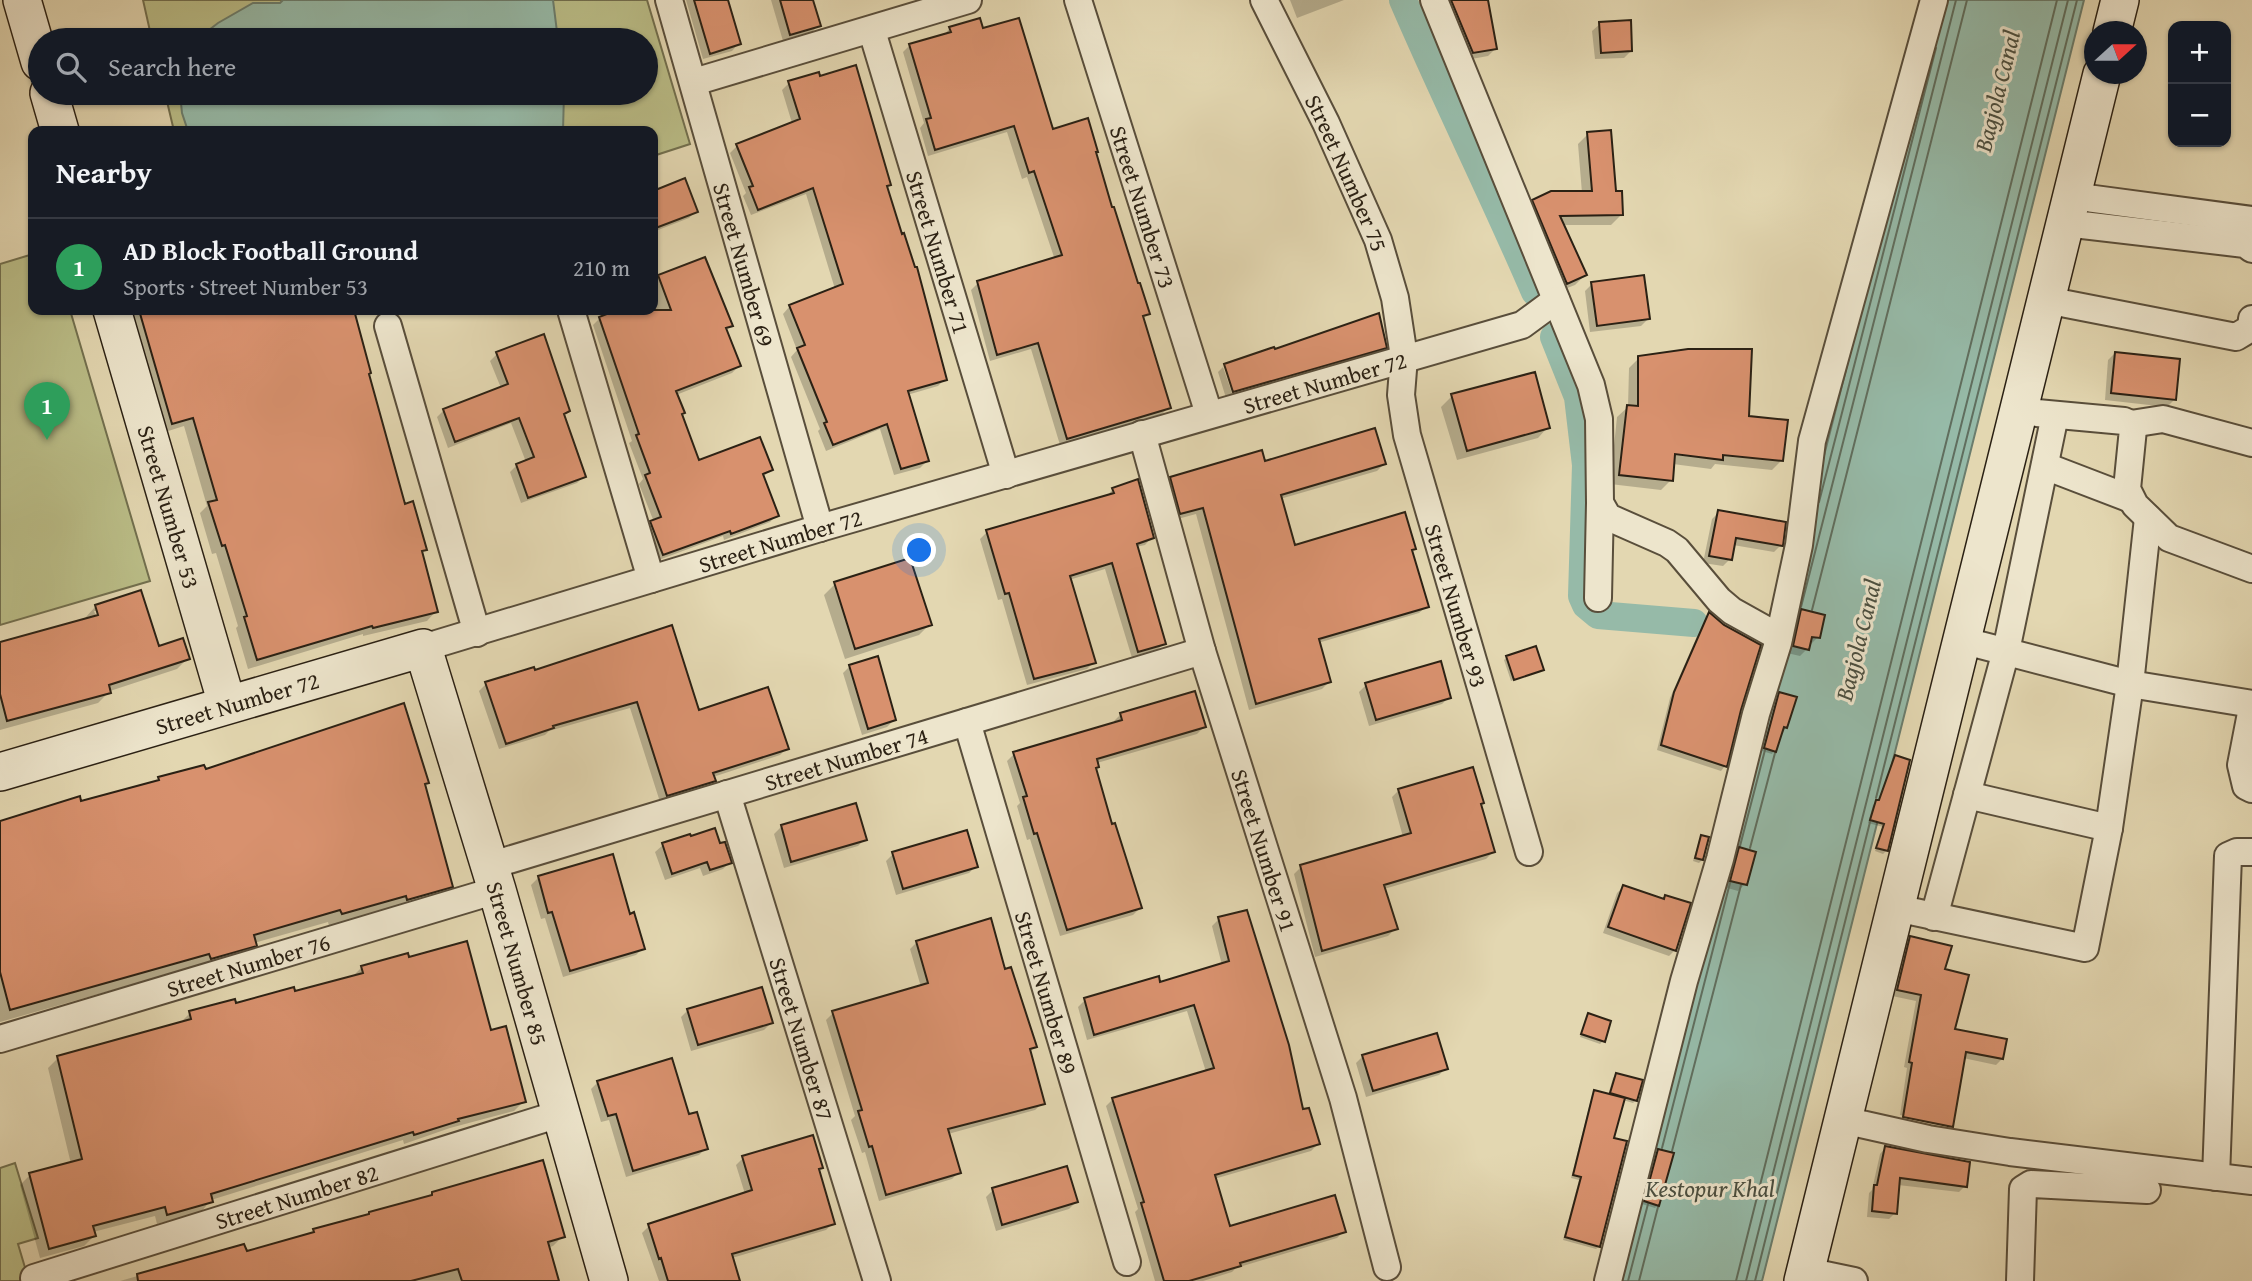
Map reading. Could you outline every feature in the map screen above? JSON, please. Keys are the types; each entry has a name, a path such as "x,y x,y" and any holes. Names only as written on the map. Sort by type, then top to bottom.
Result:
{"street":[{"path":"22,0 30,28"},
{"name":"Street Number 69","path":"669,0 820,528"},
{"path":"694,82 872,31 968,0"},
{"name":"Street Number 73","path":"1078,0 1209,414"},
{"name":"Street Number 75","path":"1264,0 1326,123 1378,240 1395,298 1404,358"},
{"path":"1434,0 1591,385 1599,419 1598,598"},
{"path":"1608,1281 1684,981 1720,859 1756,714 1779,637 1799,545 1812,442 1934,0"},
{"path":"2115,21 2120,0"},
{"name":"Street Number 71","path":"872,31 1006,475"},
{"path":"1854,1281 1804,1276 2100,84"},
{"path":"52,105 59,126"},
{"path":"2068,210 2252,220"},
{"path":"2068,210 2245,244 2252,249"},
{"name":"Street Number 72","path":"0,772 477,633 820,528 1522,324 1556,300"},
{"path":"2046,300 2236,337 2252,328 2252,319"},
{"name":"Street Number 53","path":"114,315 228,704"},
{"path":"572,315 651,579"},
{"path":"388,326 477,633"},
{"name":"Street Number 93","path":"1404,358 1401,395 1407,435 1530,852"},
{"path":"2018,411 2124,421 2131,424 2163,419 2252,443"},
{"path":"1934,917 2006,651 2055,415"},
{"path":"2131,424 2133,429 2127,489 2139,508 2169,538 2252,569"},
{"name":"Street Number 91","path":"1142,434 1202,651 1343,1098 1387,1267"},
{"path":"2045,466 2139,508"},
{"path":"1600,503 1608,517 1655,536 1677,550 1732,611 1779,637"},
{"path":"1896,908 2085,948 2109,828 2130,684 2139,508"},
{"path":"1961,640 2130,684 2252,706 2241,765 2246,786 2252,789"},
{"name":"Street Number 85","path":"423,648 493,878 609,1281"},
{"name":"Street Number 74","path":"493,878 727,793 1202,651"},
{"name":"Street Number 89","path":"967,722 1127,1262"},
{"name":"Street Number 87","path":"727,793 877,1281"},
{"path":"1967,795 2109,828"},
{"path":"2216,1177 2228,856 2237,852 2252,852"},
{"name":"Street Number 76","path":"0,1038 493,878"},
{"name":"Street Number 82","path":"34,1278 559,1114"},
{"path":"1843,1120 1928,1139 2010,1153 2252,1181"},
{"path":"2020,1281 2026,1186 2031,1184 2147,1190"}],"green space":[{"path":"143,0 647,0 655,28 149,28"},
{"path":"658,37 690,144 658,154 658,126 173,126 168,105 658,105"},
{"path":"28,256 28,315 71,315 150,581 0,625 0,264"},
{"path":"15,1163 38,1238 18,1244 29,1281 0,1281 0,1168"}],"water":[{"path":"283,0 553,0 556,28 212,28 253,3 280,3"},
{"name":"Kestopur Khal","path":"1941,0 2084,0 1762,1281 1612,1281"},
{"path":"181,105 564,105 563,126 186,126"}],"building":[{"path":"694,0 728,0 741,44 710,54"},
{"path":"780,0 813,0 821,26 790,35"},
{"path":"1451,0 1488,0 1497,49 1473,53"},
{"path":"980,18 983,28 1019,18 1053,129 1088,118 1112,207 1150,314 1143,316 1171,408 1067,439 1038,343 997,355 977,281 1062,255 1034,171 1029,173 1014,126 935,150 926,119 931,118 909,44 951,32 949,27"},
{"path":"1631,20 1632,51 1601,53 1599,22"},
{"path":"856,65 891,185 887,186 902,234 904,233 917,267 947,380 908,391 929,461 901,469 887,424 833,445 824,423 827,422 797,348 805,345 789,305 843,284 813,188 758,210 749,187 753,186 736,144 800,119 788,81 819,72 820,76"},
{"path":"1611,130 1616,191 1622,191 1623,215 1560,216 1587,275 1567,284 1532,200 1551,191 1592,191 1587,132"},
{"path":"685,178 698,212 658,227 658,189"},
{"path":"705,257 733,326 726,328 741,366 676,391 685,413 682,414 699,460 760,437 773,470 763,474 779,516 663,555 650,521 661,517 645,475 650,473 599,317 658,315 658,310 671,310 658,275"},
{"path":"1644,275 1650,319 1597,326 1591,282"},
{"path":"1379,313 1387,348 1233,392 1224,364"},
{"path":"140,315 355,315 405,504 413,501 427,550 422,551 438,612 373,628 372,626 257,660 244,617 247,616 225,545 222,546 208,502 217,500 193,418 172,424"},
{"path":"544,334 570,411 564,414 586,477 528,498 516,464 534,457 519,418 455,442 443,409 508,384 496,352"},
{"path":"1688,349 1752,349 1749,416 1788,420 1783,461 1723,455 1723,460 1675,454 1673,481 1619,475 1627,405 1638,406 1638,356"},
{"path":"2115,352 2180,359 2176,400 2111,393"},
{"path":"1535,372 1550,428 1467,451 1451,394"},
{"path":"1375,428 1386,464 1281,495 1295,545 1405,512 1416,549 1412,550 1429,607 1319,639 1331,682 1256,704 1203,508 1180,514 1170,477 1262,450 1265,461"},
{"path":"1138,479 1154,538 1137,544 1166,644 1138,652 1112,563 1070,576 1096,663 1034,679 1009,593 1005,594 986,530 1114,493 1112,488"},
{"path":"1718,510 1786,522 1783,546 1736,538 1732,560 1709,556"},
{"path":"910,558 932,625 855,649 834,582"},
{"path":"141,590 159,646 183,638 190,659 109,685 111,693 7,721 0,694 0,642 98,615 95,605"},
{"path":"1801,609 1825,615 1820,638 1812,637 1809,650 1793,646"},
{"path":"1709,612 1724,625 1761,645 1727,767 1661,745 1674,692"},
{"path":"672,625 699,710 768,687 789,749 713,773 716,781 667,796 637,702 553,726 554,728 506,744 485,682 534,667 535,670"},
{"path":"1536,646 1544,670 1514,680 1506,656"},
{"path":"878,656 896,720 868,729 849,665"},
{"path":"1441,661 1451,698 1376,720 1365,683"},
{"path":"1195,691 1206,727 1097,759 1099,767 1096,768 1112,824 1115,823 1142,908 1067,930 1037,833 1034,834 1023,797 1027,796 1013,752 1122,720 1120,713"},
{"path":"1779,692 1797,697 1776,752 1764,748"},
{"path":"404,703 429,783 425,784 453,887 407,900 406,896 342,914 340,910 254,935 257,946 211,959 209,954 10,1010 0,972 0,821 80,796 81,801 204,765 206,769"},
{"path":"1895,755 1910,760 1888,851 1876,848 1884,824 1870,820"},
{"path":"1473,767 1495,852 1384,885 1398,929 1322,951 1300,865 1411,833 1398,789"},
{"path":"856,803 867,840 791,862 781,825"},
{"path":"715,828 720,843 725,842 732,863 710,870 707,862 672,874 662,843"},
{"path":"967,830 978,867 903,889 892,852"},
{"path":"1701,835 1709,837 1703,860 1695,858"},
{"path":"1739,847 1756,852 1747,885 1730,881"},
{"path":"613,854 630,914 634,912 645,949 570,971 552,912 548,913 538,876"},
{"path":"1623,885 1664,899 1665,895 1691,903 1676,951 1608,927"},
{"path":"1247,910 1289,1045 1303,1109 1309,1108 1320,1144 1215,1175 1230,1226 1335,1195 1346,1232 1189,1281 1164,1281 1141,1203 1144,1202 1112,1098 1214,1068 1194,1005 1094,1035 1084,998 1159,976 1160,982 1229,961 1218,917"},
{"path":"991,918 1005,969 1011,967 1037,1047 1030,1049 1045,1104 948,1129 961,1173 886,1195 872,1146 869,1147 858,1111 862,1110 832,1011 928,983 916,941"},
{"path":"1910,936 1952,946 1945,969 1969,975 1955,1029 2007,1039 2003,1059 1966,1052 1953,1127 1903,1117 1921,995 1897,990"},
{"path":"467,941 491,1030 506,1026 526,1102 458,1119 459,1121 414,1135 413,1132 211,1194 213,1202 167,1215 165,1207 93,1226 96,1236 49,1249 29,1173 82,1159 57,1056 191,1019 189,1011 235,999 236,1003 294,987 295,991 363,973 361,966 408,953 409,957"},
{"path":"762,987 773,1023 698,1045 687,1009"},
{"path":"1588,1013 1611,1021 1605,1042 1581,1034"},
{"path":"1437,1033 1448,1069 1373,1091 1362,1055"},
{"path":"672,1058 689,1114 697,1112 708,1149 633,1171 616,1114 608,1116 597,1081"},
{"path":"1616,1073 1643,1080 1637,1101 1610,1093"},
{"path":"1594,1090 1625,1098 1614,1138 1627,1141 1600,1247 1565,1237 1581,1177 1573,1175"},
{"path":"813,1135 823,1168 819,1169 835,1224 732,1254 740,1281 668,1281 648,1224 752,1190 742,1156"},
{"path":"1885,1146 1970,1162 1967,1187 1900,1178 1897,1214 1872,1211 1874,1185 1877,1185"},
{"path":"1658,1149 1674,1153 1659,1206 1644,1201"},
{"path":"543,1160 565,1237 548,1242 559,1281 462,1281 458,1269 411,1281 138,1281 137,1274 244,1244 247,1251"},
{"path":"1067,1166 1078,1202 1002,1225 992,1188"}],"waterway":[{"path":"1403,0 1535,292"},
{"path":"1554,337 1578,397 1586,465 1582,596 1586,605 1598,615 1694,623"}],"place":[{"name":"AD Block Football Ground","path":"47,440"}],"water label":[{"name":"Bagjola Canal","path":"1997,91"},
{"name":"Bagjola Canal","path":"1858,640"}]}
